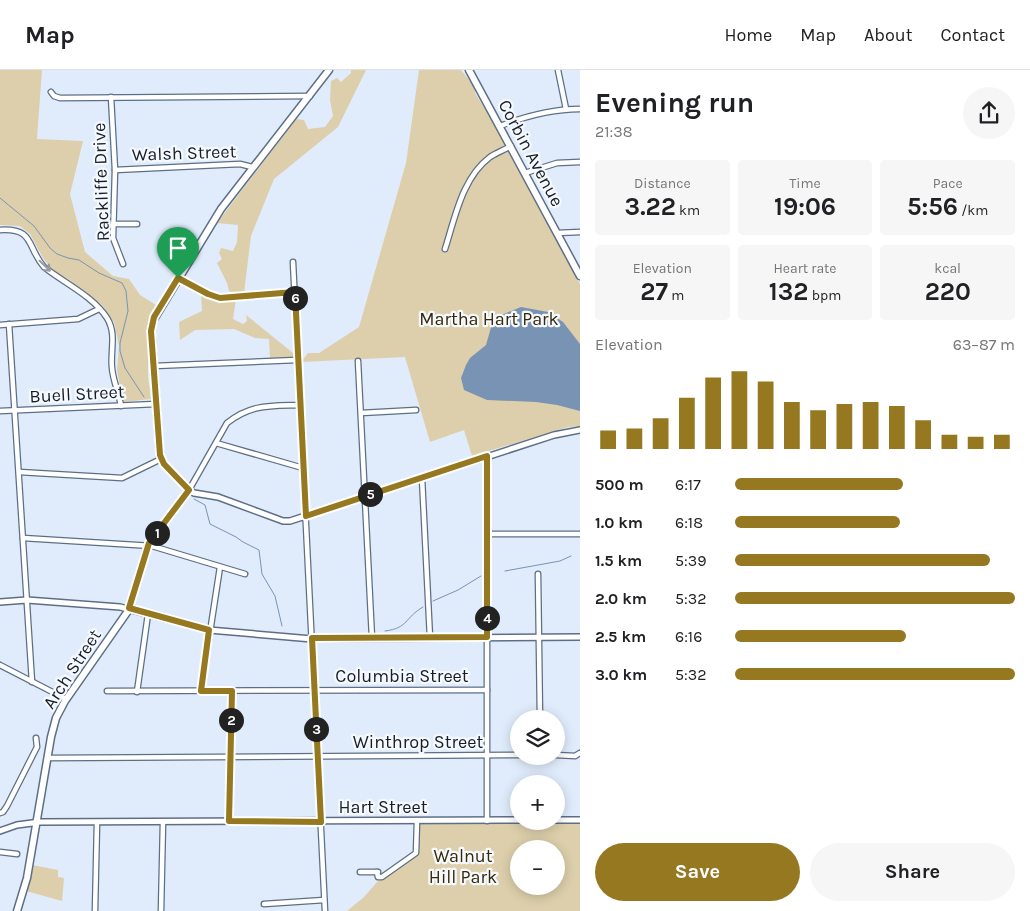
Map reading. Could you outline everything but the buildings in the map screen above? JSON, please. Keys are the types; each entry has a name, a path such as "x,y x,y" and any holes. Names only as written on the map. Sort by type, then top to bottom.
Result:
{"main road":[{"path":"189,490 161,459 152,323 214,219 252,167 329,70"},
{"name":"Corbin Avenue","path":"469,70 580,276"},
{"name":"Arch Street","path":"17,911 26,878 56,720 66,699 129,608 148,546 189,490"}],"street":[{"path":"558,70 566,109"},
{"path":"51,92 54,96 60,98 310,96"},
{"name":"Rackliffe Drive","path":"111,97 115,170 113,238 123,264"},
{"path":"500,126 524,117 566,109 580,109"},
{"path":"445,249 464,192 475,173 490,157 511,146"},
{"path":"525,173 557,163 580,162"},
{"name":"Walsh Street","path":"115,170 240,164 252,167"},
{"path":"113,224 137,224"},
{"path":"0,230 20,231 26,236 44,267 92,302 107,318 113,340 112,369 121,406"},
{"path":"557,233 580,232"},
{"path":"294,262 297,360 325,911"},
{"path":"178,278 208,294 220,298 295,292"},
{"path":"0,325 78,319 99,309"},
{"path":"9,324 32,682"},
{"path":"154,366 297,360"},
{"path":"358,361 372,638"},
{"name":"Buell Street","path":"0,412 156,404"},
{"path":"300,405 254,407 227,423 189,490 221,498 283,521 306,516 554,435 580,430"},
{"path":"361,413 416,410"},
{"path":"216,443 303,468"},
{"path":"487,456 487,820"},
{"path":"19,472 122,478 161,459"},
{"path":"422,478 430,638"},
{"path":"487,534 580,534"},
{"path":"23,538 148,546 245,574"},
{"path":"201,691 220,567"},
{"path":"538,574 540,710"},
{"path":"0,602 27,600 129,608 209,630 312,638 580,637"},
{"path":"137,692 148,614"},
{"path":"0,665 66,699"},
{"name":"Columbia Street","path":"107,691 487,690"},
{"path":"229,821 232,691"},
{"path":"0,813 7,806 37,747 36,738"},
{"path":"565,755 575,756 580,754"},
{"name":"Winthrop Street","path":"48,758 510,755"},
{"name":"Hart Street","path":"0,831 17,825 36,822 510,820"},
{"path":"565,820 580,820"},
{"path":"360,872 385,873 416,854 417,821"},
{"path":"96,911 97,822"},
{"path":"161,911 163,822"},
{"path":"0,852 17,854"},
{"path":"264,904 324,900"}],"green space":[{"path":"0,70 42,70 37,139 83,141 70,194 85,252 113,276 129,279 140,295 156,305 148,325 148,376 151,399 123,402 117,370 119,346 114,322 102,305 69,280 54,272 43,258 30,234 20,226 0,225"},
{"path":"351,70 366,70 338,127 274,179 251,236 244,293 237,294 229,291 217,263 222,259 219,253 221,248 233,251 237,242 238,225 217,223 296,119 304,120 308,129 325,127 333,116 330,100 331,81 337,78 341,82 351,73"},
{"name":"Martha Hart Park","path":"419,70 461,70 475,87 475,93 493,122 580,284 580,426 568,427 472,456 464,430 430,442 405,357 301,362 308,353 319,353 359,327 406,163"},
{"path":"201,294 217,301 236,299 233,319 243,324 247,321 246,315 295,353 294,357 270,359 269,339 255,338 234,329 195,330 180,340 179,322 202,311"},
{"name":"Walnut Hill Park","path":"510,822 510,830 565,830 565,822 580,822 580,911 347,911 364,897 378,881 416,856 419,823"},
{"path":"32,865 58,870 58,877 64,878 62,901 26,891"}],"water":[{"path":"521,307 548,312 563,322 580,344 580,411 536,402 487,400 464,390 461,378 466,365 470,358 486,345 492,324 501,315"}],"waterway":[{"path":"0,198 34,226 50,248 57,254 79,260 99,273 122,283 126,291 128,311 120,343 120,351 125,368 144,397"},
{"path":"194,499 205,505 210,524 259,550 262,574 275,596 282,626"},
{"path":"505,571 560,561 571,556"},
{"path":"433,601 458,590 481,576"},
{"path":"385,631 393,630 403,625 423,607"}],"route":[{"path":"178,278 214,297 220,298 264,296 295,292 306,516 487,456 487,637 312,638 321,822 229,821 232,691 201,691 209,630 129,608 149,543 184,500 189,490 164,464 160,455 151,331 154,317 178,278"}]}
